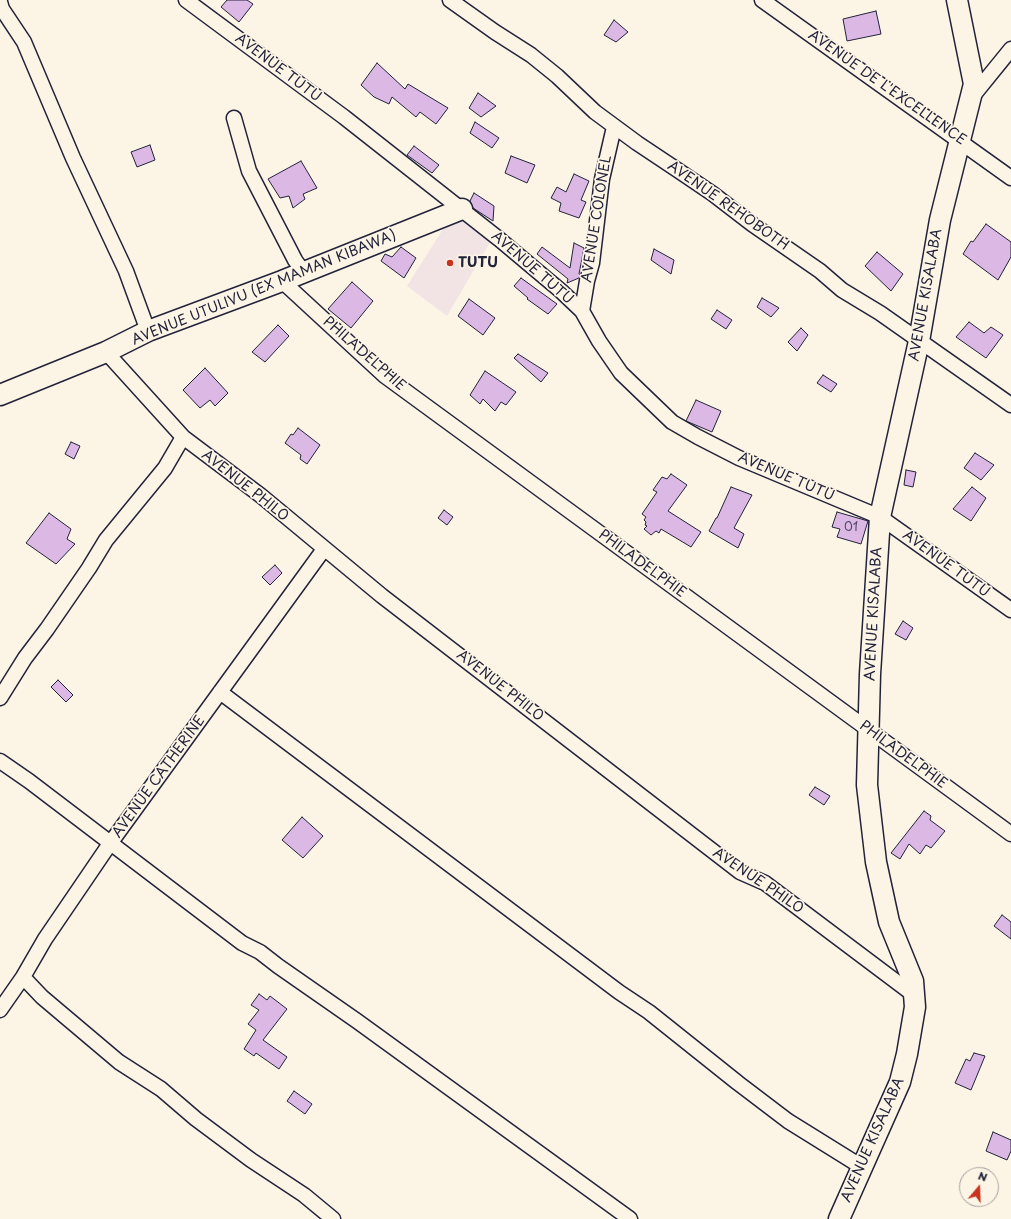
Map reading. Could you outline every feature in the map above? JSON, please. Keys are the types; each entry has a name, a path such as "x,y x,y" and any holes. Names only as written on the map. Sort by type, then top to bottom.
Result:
{"street":[{"name":"AVENUE TUTU","path":"186,0 344,117 520,256 582,311 599,341 621,373 672,422 740,458 880,517 1011,610"},
{"name":"AVENUE REHOBOTH","path":"450,0 531,55 557,76 595,112 614,126 713,194 752,224 820,271 842,290 880,314 1011,405"},
{"name":"AVENUE DE L'EXCELLENCE","path":"762,0 960,140 1011,178"},
{"name":"AVENUE KISALABA","path":"838,1219 900,1082 907,1054 914,1007 914,981 889,922 876,862 868,785 871,666 880,517 919,341 940,220 974,84 957,0"},
{"path":"0,2 2,9 24,42 73,158 126,270 148,332"},
{"path":"970,99 1011,49"},
{"path":"234,118 249,171 295,260 304,272"},
{"name":"AVENUE COLONEL","path":"582,311 587,281 592,263 602,178 614,126"},
{"name":"AVENUE UTULIVU (EX MAMAN KIBAWA)","path":"0,395 106,352 148,332 282,281 462,209"},
{"name":"PHILADELPHIE","path":"282,281 386,376 1011,834"},
{"name":"AVENUE PHILO","path":"106,352 183,437 260,495 382,596 740,872 765,884 914,995"},
{"path":"0,698 89,568 106,540 165,468 183,437"},
{"name":"AVENUE CATHERINE","path":"0,1010 23,977 45,939 111,843 324,549"},
{"path":"220,692 620,992 649,1012 788,1121 862,1167"},
{"path":"0,761 242,943 260,952 630,1219"},
{"path":"23,977 42,997 119,1062 161,1089 196,1119 251,1160 304,1195 333,1219"}],"shaded area":[{"name":"TUTU","path":"458,215 492,239 447,316 407,286 448,221"}],"building":[{"path":"227,0 247,0 253,4 239,22 221,7"},
{"path":"876,11 881,34 847,41 843,19"},
{"path":"614,20 628,32 616,42 604,35"},
{"path":"377,63 405,89 408,84 448,108 436,124 420,112 416,117 392,97 389,104 374,97 361,85"},
{"path":"478,93 496,106 481,117 469,108"},
{"path":"475,122 499,138 492,148 470,133"},
{"path":"150,145 155,160 137,167 131,152"},
{"path":"414,146 439,165 432,173 407,155"},
{"path":"511,156 535,165 527,183 505,173"},
{"path":"301,161 317,188 303,194 305,199 293,208 289,196 280,198 268,179"},
{"path":"574,174 589,181 581,200 586,202 579,218 559,211 561,203 551,198 557,187 566,192"},
{"path":"474,193 494,206 493,221 473,208 470,201"},
{"path":"986,224 1011,242 1011,257 998,280 963,254 971,241 973,242"},
{"path":"574,243 584,248 580,275 579,278 567,283 568,279 537,254 542,247 570,268"},
{"path":"401,247 416,258 404,278 381,261 385,254 392,257"},
{"path":"654,249 674,260 671,274 651,260"},
{"path":"877,252 903,274 891,291 865,266"},
{"path":"521,278 557,304 548,314 527,299 528,298 514,286"},
{"path":"352,282 373,301 351,328 328,309"},
{"path":"762,298 779,308 771,317 757,307"},
{"path":"469,299 495,318 483,335 458,316"},
{"path":"717,310 732,320 726,329 711,319"},
{"path":"969,322 984,333 991,327 1003,335 986,358 956,337"},
{"path":"278,325 289,336 265,362 252,352"},
{"path":"801,328 808,335 797,351 788,342"},
{"path":"518,354 548,373 541,382 514,358"},
{"path":"205,368 228,393 215,406 210,400 200,408 183,390"},
{"path":"485,371 516,392 506,405 501,402 495,411 483,399 480,404 470,395"},
{"path":"823,375 837,384 831,392 817,383"},
{"path":"696,400 721,411 712,432 686,421"},
{"path":"298,428 320,445 307,464 300,459 301,455 285,443 291,434 293,435"},
{"path":"71,442 80,446 74,459 65,454"},
{"path":"975,453 994,465 981,480 964,468"},
{"path":"906,470 916,472 913,487 904,485"},
{"path":"671,474 687,485 668,511 701,532 691,547 661,529 659,533 656,531 651,535 644,529 647,526 645,525 646,522 644,520 646,517 642,514 657,492 653,490 662,477 667,479"},
{"path":"731,487 752,495 734,528 744,534 738,548 709,531 717,518"},
{"path":"972,487 986,498 971,521 953,509"},
{"path":"444,510 453,517 447,525 438,518"},
{"path":"837,512 868,521 861,544 837,537 840,529 832,527"},
{"path":"49,513 71,529 67,539 75,544 56,564 26,543"},
{"path":"275,565 282,573 270,585 262,577"},
{"path":"903,621 913,628 906,640 895,634"},
{"path":"58,680 73,695 66,702 51,687"},
{"path":"815,787 830,796 824,805 809,795"},
{"path":"924,811 931,816 930,820 945,831 931,848 926,845 920,854 909,844 900,859 891,853"},
{"path":"302,817 323,836 303,858 282,840"},
{"path":"1002,915 1011,922 1011,939 994,926"},
{"path":"259,994 267,1000 270,996 287,1009 263,1040 287,1057 279,1069 256,1053 254,1056 244,1049 256,1030 248,1024 259,1010 251,1005"},
{"path":"974,1053 985,1056 971,1090 955,1083 966,1059 970,1061"},
{"path":"294,1091 312,1104 305,1114 287,1101"},
{"path":"993,1132 1011,1140 1011,1151 1007,1160 986,1151"}],"place":[{"name":"TUTU","path":"450,263"}]}
